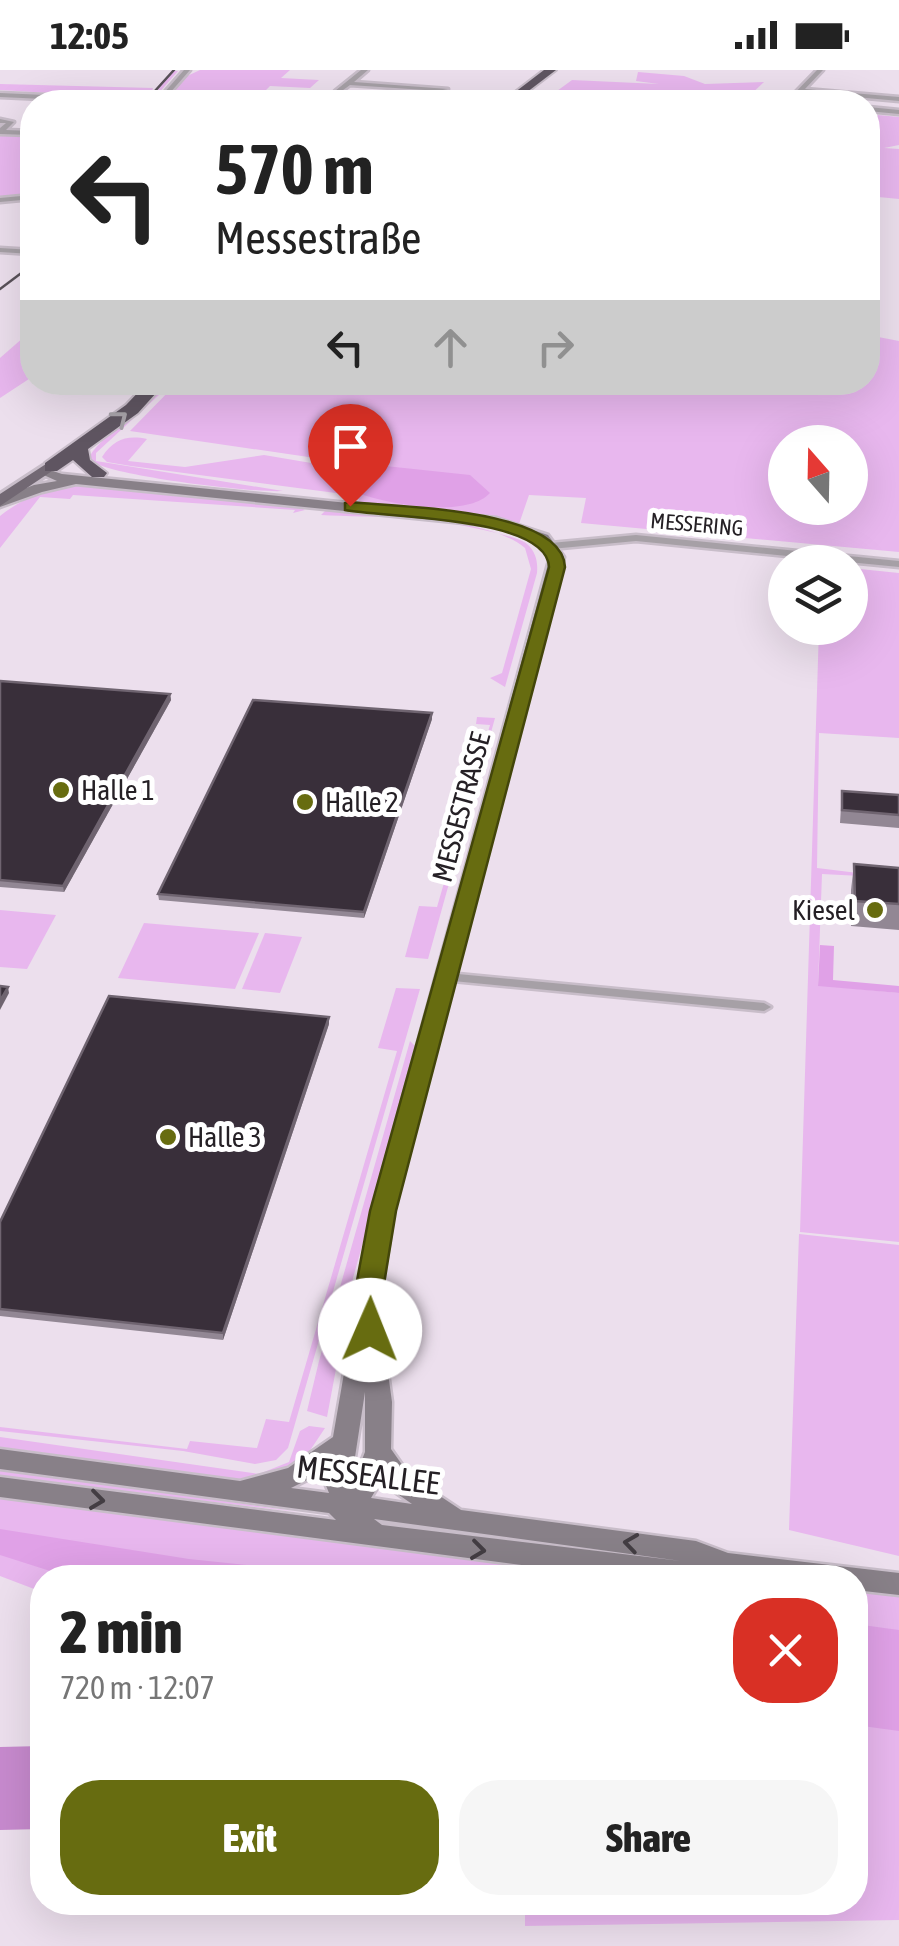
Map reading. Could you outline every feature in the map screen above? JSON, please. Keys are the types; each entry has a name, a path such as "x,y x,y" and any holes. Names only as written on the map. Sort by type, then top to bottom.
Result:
{"highway":[{"path":"523,90 550,70"},
{"path":"538,90 566,70"},
{"path":"43,466 122,395"},
{"path":"43,466 80,449 145,395"},
{"path":"80,449 82,462 93,477"}],"main road":[{"path":"6,480 43,466"},
{"path":"0,502 43,466"}],"street":[{"path":"170,90 187,70"},
{"path":"339,90 365,70"},
{"path":"801,90 820,70"},
{"path":"348,83 430,88"},
{"path":"0,121 11,122 0,132"},
{"path":"43,466 93,477 496,522 526,530 551,546"},
{"path":"0,502 39,488 93,477"},
{"name":"MESSERING","path":"551,546 661,540 899,564"},
{"name":"MESSESTRASSE","path":"347,1508 338,1484 342,1444 383,1211 557,567 551,546"},
{"path":"458,978 764,1008"},
{"name":"MESSESTRASSE","path":"367,1302 380,1454"},
{"path":"224,1492 292,1479 328,1458 342,1444"},
{"path":"293,1526 322,1520 347,1508 364,1492 380,1454"},
{"path":"380,1454 400,1483 462,1522"},
{"name":"MESSEALLEE","path":"0,1459 224,1492 696,1552 734,1565"},
{"name":"MESSEALLEE","path":"0,1487 607,1565"},
{"path":"347,1508 364,1529 381,1538"},
{"name":"MESSEALLEE","path":"721,1565 726,1564"},
{"path":"868,1580 899,1584"}],"shaded area":[{"path":"200,70 290,70 281,78 319,80 310,88 174,90 185,77"},
{"path":"172,71 178,71 161,90 155,90"},
{"path":"638,72 684,76 705,84 764,82 756,90 558,90 572,80 659,84 636,81"},
{"path":"0,84 153,88 20,91 0,90"},
{"path":"880,115 899,117 899,145 884,148 899,149 899,199 880,197"},
{"path":"0,133 20,134 20,197 0,199"},
{"path":"880,337 899,341 899,552 868,549 868,545 822,545 581,523 586,498 529,495 519,524 358,504 359,499 351,495 131,466 107,462 102,457 116,442 133,438 147,439 128,461 185,467 264,455 317,464 322,459 130,431 165,395 880,395"},
{"path":"20,340 20,385 0,398 0,358"},
{"path":"154,395 159,395 96,453 96,461 283,491 152,477 89,460 110,434"},
{"path":"376,465 470,475 490,493 477,502 459,506 413,506 367,496 334,483 341,472"},
{"path":"96,485 297,506 305,510 293,513 295,510 73,495 70,499 40,497 0,548 0,516 11,508 45,492"},
{"path":"327,509 366,511 436,521 321,515"},
{"path":"436,521 456,523 491,532 462,526"},
{"path":"491,532 527,544 537,565 505,687 490,678 502,673 531,569 525,548"},
{"path":"868,570 899,573 899,738 819,733 817,868 899,878 822,874 818,985 899,993 899,1242 800,1232 818,645 868,645"},
{"path":"477,717 495,718 428,959 405,957 419,906 437,907 490,725 476,724"},
{"path":"0,910 56,915 27,969 0,967"},
{"path":"144,923 259,933 235,989 118,978"},
{"path":"265,933 302,937 280,993 242,989"},
{"path":"820,945 834,946 833,980 899,986 899,993 818,986"},
{"path":"396,988 420,989 288,1448 276,1460 255,1464 183,1451 0,1431 0,1427 187,1449 190,1441 257,1448 266,1419 289,1422 397,1051 378,1048"},
{"path":"410,1041 416,1047 414,1060 353,1278 327,1417 307,1411"},
{"path":"799,1234 899,1245 899,1556 789,1530"},
{"path":"309,1426 325,1428 301,1464 251,1481 0,1447 0,1437 259,1474 289,1462 300,1431"},
{"path":"0,1468 299,1512 0,1477"},
{"path":"0,1498 572,1565 30,1565 30,1587 0,1576"},
{"path":"0,1529 246,1565 31,1565 0,1555"},
{"path":"868,1593 899,1597 899,1920 525,1926 525,1915 868,1915"},
{"path":"868,1626 899,1630 899,1731 868,1727"},
{"path":"30,1746 30,1829 0,1830 0,1747"}],"building":[{"name":"Halle 1","path":"0,681 170,694 63,886 0,880"},
{"name":"Halle 2","path":"253,700 432,713 364,912 158,894"},
{"path":"842,791 899,795 899,815 842,810"},
{"path":"854,864 899,868 899,904 855,901"},
{"name":"Halle 3","path":"109,996 329,1017 223,1333 0,1309 0,1222"}],"tram line":[{"path":"156,90 174,70"},
{"path":"0,289 20,274"}],"place":[{"name":"Halle 1","path":"61,790"},
{"name":"Halle 2","path":"305,802"},
{"name":"Kiesel","path":"875,910"},
{"name":"Halle 3","path":"168,1137"}],"route":[{"path":"350,506 470,518 526,530 551,546 557,567 383,1211 367,1302 370,1330"}]}
